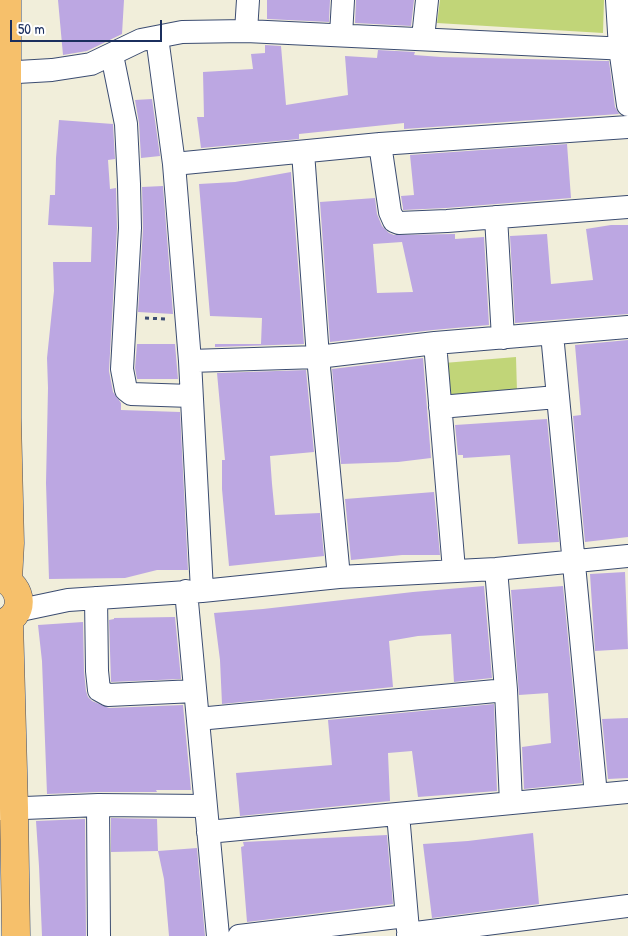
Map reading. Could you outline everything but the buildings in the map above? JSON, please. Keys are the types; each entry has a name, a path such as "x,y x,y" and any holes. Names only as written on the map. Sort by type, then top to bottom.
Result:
{"main road":[{"path":"7,0 3,73 10,543 7,808 16,936"}],"street":[{"path":"246,31 248,0"},
{"path":"341,35 343,0"},
{"path":"423,38 427,0"},
{"path":"617,0 624,48 628,105"},
{"path":"3,73 52,70 91,64 112,56 141,40 182,32 246,31 624,48"},
{"path":"157,37 174,164 190,361 195,691 204,806 218,936"},
{"path":"112,56 126,124 130,228 122,369 126,390 131,394 191,396"},
{"path":"174,164 380,144 628,127"},
{"path":"380,144 390,212 394,221 407,223 496,218 628,207"},
{"path":"303,152 318,357 339,577"},
{"path":"496,218 503,338"},
{"path":"190,361 318,357 435,343 628,327"},
{"path":"552,334 572,562 584,662 596,795"},
{"path":"435,343 454,570"},
{"path":"440,407 557,397"},
{"path":"8,600 68,600 194,591 339,577 496,568 628,556"},
{"path":"496,568 506,690 510,803"},
{"path":"96,598 99,690 108,695 195,691"},
{"path":"198,719 506,690"},
{"path":"208,832 628,792"},
{"path":"98,806 99,936"},
{"path":"7,808 204,806"},
{"path":"398,814 408,929"},
{"path":"239,936 408,929 628,906"}],"path":[{"path":"125,318 186,320"}],"green space":[{"path":"440,0 604,0 603,33 437,23"},
{"path":"516,357 517,392 447,399 444,363"}]}
